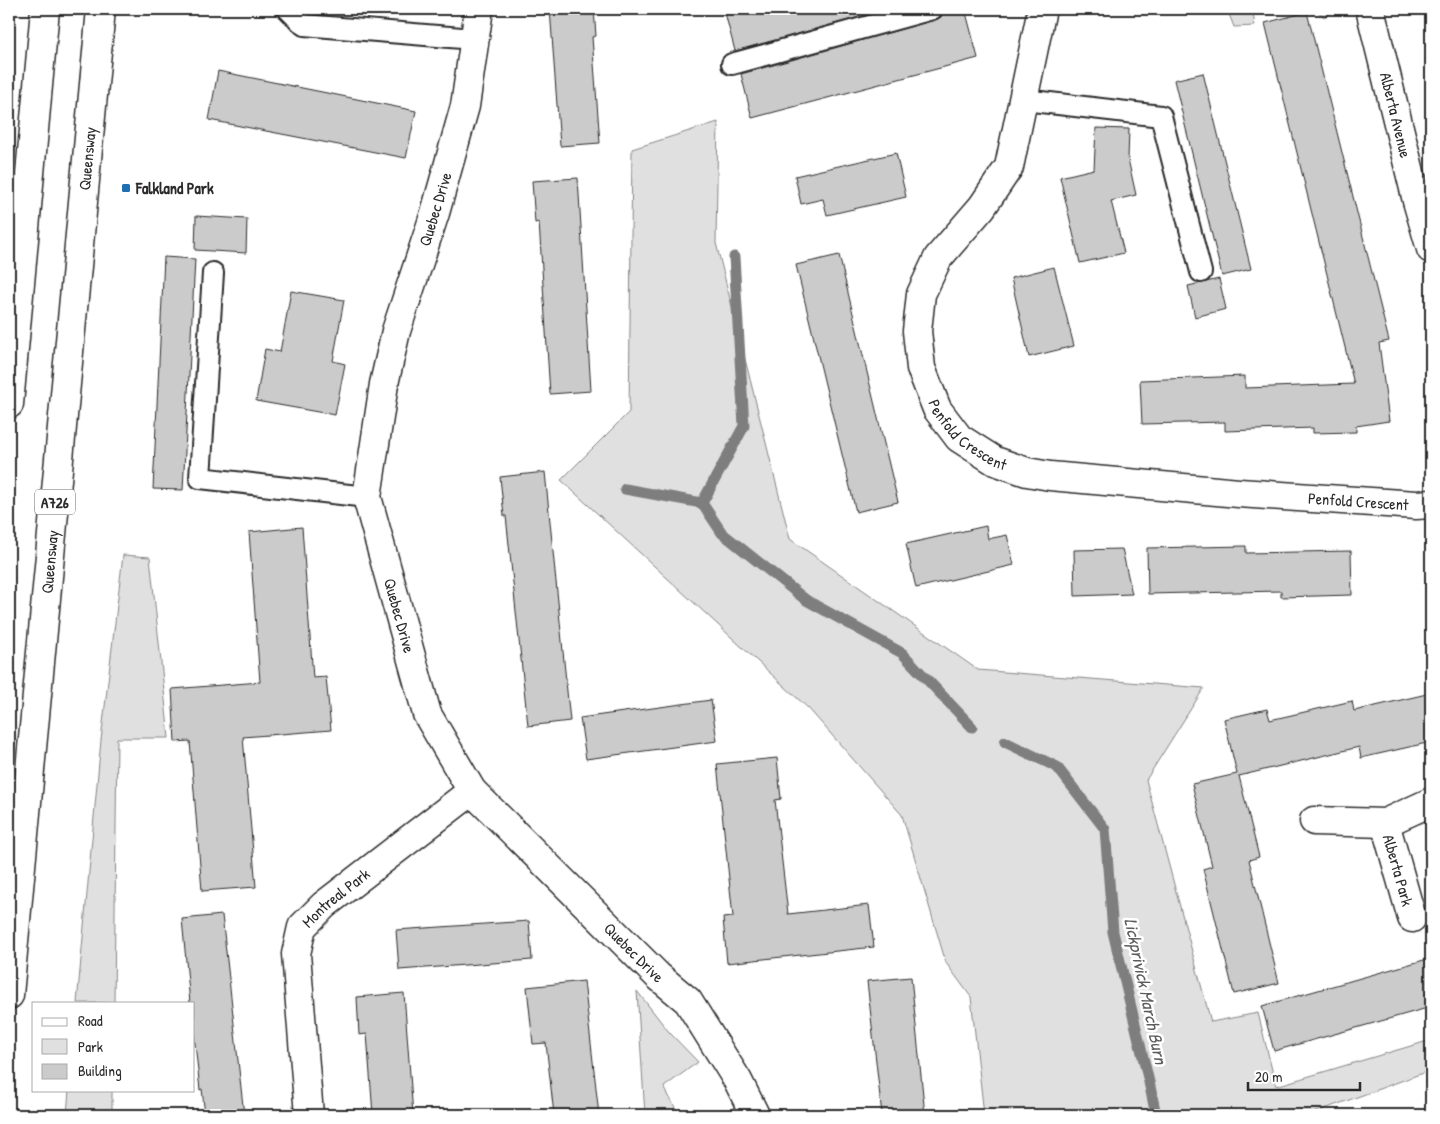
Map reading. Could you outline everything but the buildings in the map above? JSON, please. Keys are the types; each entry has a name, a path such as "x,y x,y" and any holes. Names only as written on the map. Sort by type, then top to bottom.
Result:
{"main road":[{"path":"9,404 45,9"},
{"name":"Queensway","path":"9,995 101,9"},
{"name":"Quebec Drive","path":"479,9 465,106 435,213 396,331 384,384 367,497 427,714 472,791 658,976 688,1001 738,1081 755,1115"},
{"name":"Penfold Crescent","path":"1042,9 1009,167 982,206 938,258 921,294 916,331 921,368 937,409 959,438 995,461 1027,472 1050,476 1239,493 1416,505 1431,504"},
{"name":"Alberta Avenue","path":"1370,9 1424,199 1431,249"},
{"name":"Montreal Park","path":"309,1115 296,954 302,927 324,905 472,791"},
{"name":"Alberta Park","path":"1314,820 1385,823 1431,802"},
{"name":"Alberta Park","path":"1385,823 1412,918"}],"lane":[{"path":"288,9 304,25 474,39"},
{"path":"732,64 932,9"},
{"path":"1024,100 1161,116 1201,272"},
{"path":"213,273 200,478 367,497"}],"green space":[{"path":"1227,9 1269,9 1253,13 1255,26 1234,27"},
{"path":"1315,9 1339,9 1324,17"},
{"path":"718,122 716,243 790,539 978,670 1204,688 1146,780 1211,1022 1258,1013 1276,1086 1431,1040 1431,1070 1308,1115 984,1115 971,997 946,963 902,815 809,709 561,480 629,412 632,149"},
{"path":"123,555 150,557 169,738 117,738 114,1002 77,1002 101,740"},
{"path":"637,991 669,1032 698,1062 664,1087 679,1115 645,1115"},
{"path":"69,1092 112,1092 112,1115 67,1115"}],"waterway":[{"name":"Lickprivick March Burn","path":"734,257 744,426 702,503 722,533 806,600 902,653 972,727"},
{"path":"625,489 702,503"},
{"name":"Lickprivick March Burn","path":"1005,742 1057,767 1105,829 1113,932 1156,1115"}],"place":[{"name":"Falkland Park","path":"126,188"}]}
